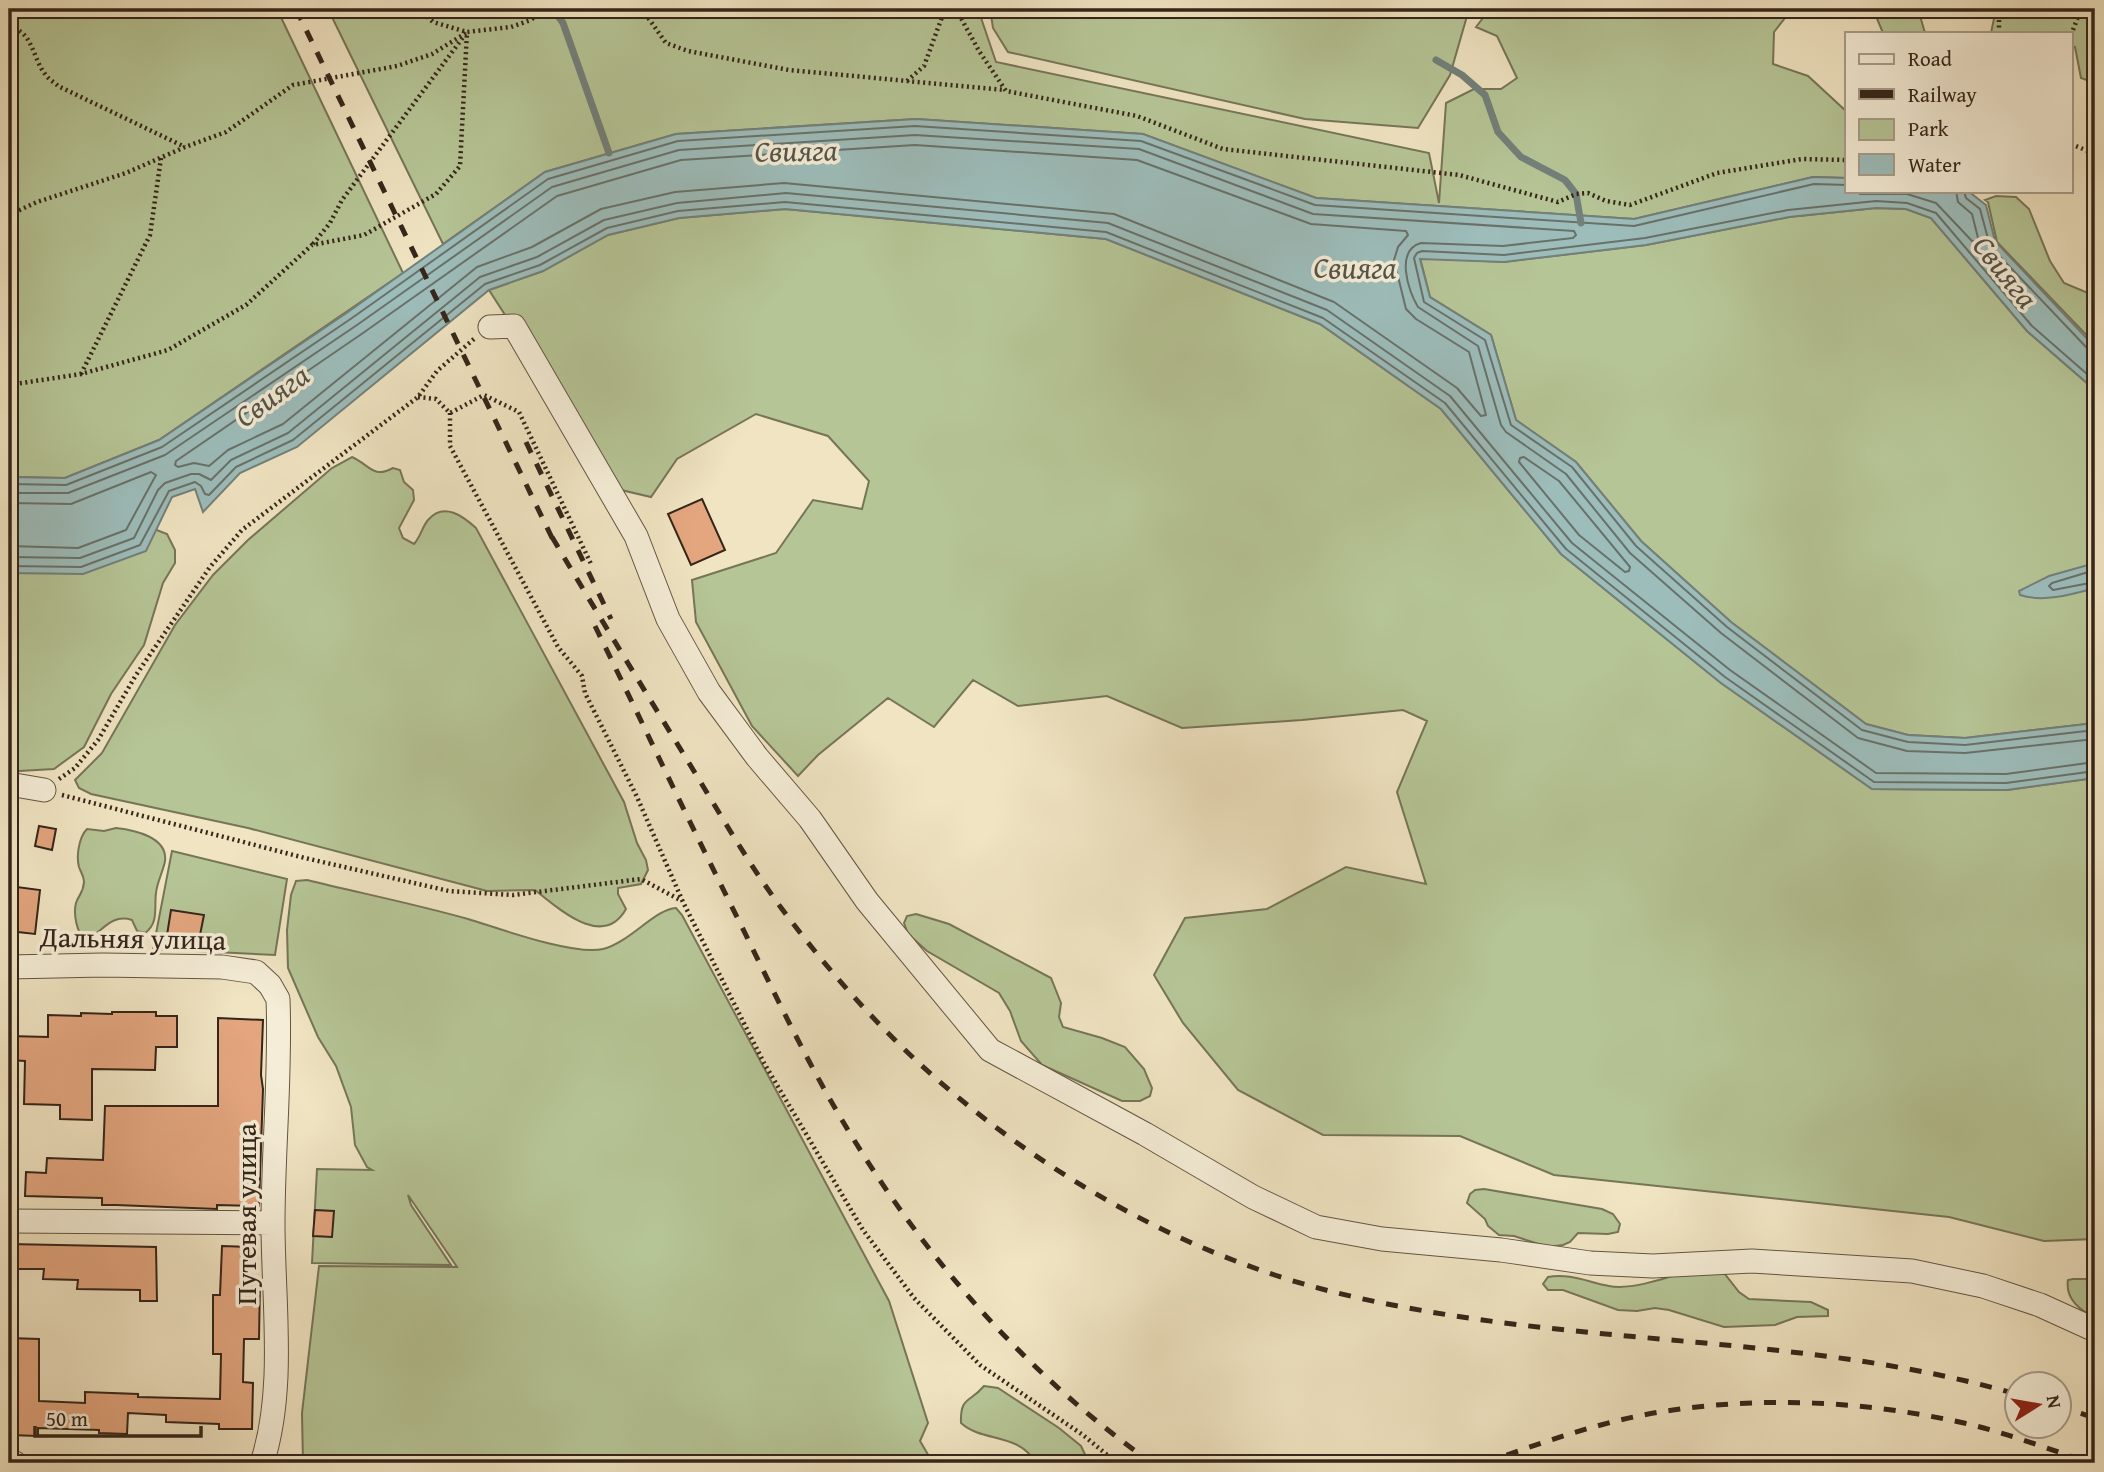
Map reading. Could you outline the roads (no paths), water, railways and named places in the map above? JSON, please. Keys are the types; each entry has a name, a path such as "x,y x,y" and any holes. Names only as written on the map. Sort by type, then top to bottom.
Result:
{"street":[{"path":"490,327 514,326 636,536 668,619 709,692 757,757 810,819 867,901 990,1050 1254,1197 1317,1227 1382,1239 1500,1250 1590,1263 1653,1266 1752,1261 1912,1271 1983,1286 2040,1305 2095,1330"},
{"path":"9,784 44,790"},
{"name":"Дальняя улица","path":"9,967 178,965 256,972"},
{"name":"Путевая улица","path":"256,972 271,985 278,999 273,1223 274,1382 272,1417 262,1463"},
{"path":"9,1221 273,1223"},
{"path":"9,1463 15,1463"}],"water":[{"name":"Свияга","path":"916,119 1143,134 1316,198 1634,219 1813,177 1845,178 1845,192 1969,192 1986,205 1995,241 2095,347 2095,390 2027,331 1931,218 1906,209 1876,208 1789,217 1646,245 1504,262 1420,259 1430,297 1491,335 1516,420 1576,462 1641,541 1731,622 1866,724 1908,735 1965,738 2095,723 2095,778 2007,790 1872,789 1721,683 1561,554 1441,409 1320,324 1106,239 785,209 679,218 608,235 543,271 489,290 297,447 240,473 203,512 195,489 172,497 146,551 83,574 9,573 9,477 65,478 159,440 348,312 545,172 676,134"},
{"path":"2095,563 2095,588 2048,598 2020,595 2019,591 2049,576"}],"waterway":[{"path":"553,9 563,23 609,153"},
{"path":"1436,60 1462,75 1485,95 1498,132 1521,157 1565,180 1576,194 1581,223"}],"railway":[{"path":"296,9 555,544"},
{"path":"526,442 611,619"},
{"path":"552,537 746,856 814,950 866,1010 958,1098 998,1129 1081,1185 1170,1233 1216,1253 1285,1279 1355,1297 1520,1325 1734,1346 1876,1364 2002,1391"},
{"path":"595,626 804,1052 859,1148 893,1200 930,1250 1011,1343 1102,1426 1152,1463"},
{"path":"1484,1463 1577,1432 1649,1414 1709,1406 1782,1402 1892,1410 1964,1423 2090,1463"},
{"path":"2072,1411 2095,1418"}]}
